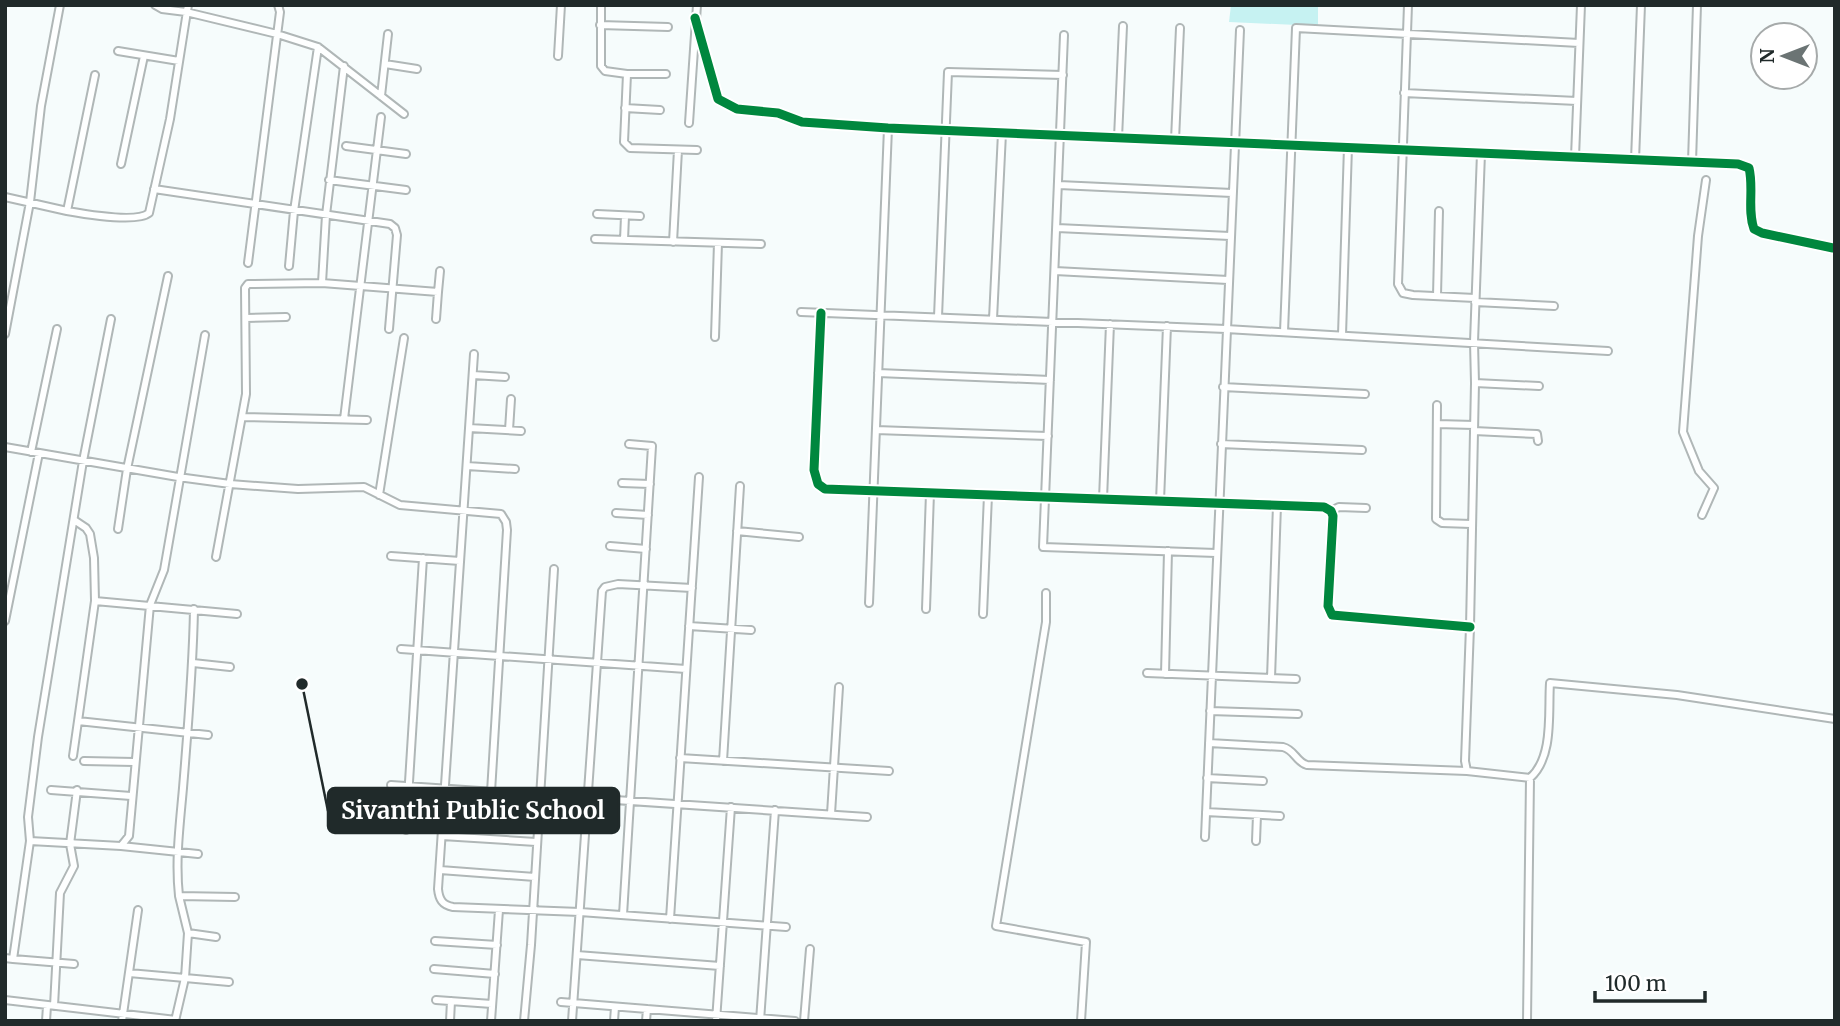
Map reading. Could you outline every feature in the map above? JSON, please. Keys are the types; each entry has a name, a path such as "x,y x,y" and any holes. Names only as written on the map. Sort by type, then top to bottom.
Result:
{"street":[{"path":"5,334 30,202 41,106 60,5"},
{"path":"155,5 162,9 187,9 318,47 404,114"},
{"path":"248,263 280,12 278,5"},
{"path":"558,56 561,5"},
{"path":"601,5 601,66 605,71 666,74"},
{"path":"689,123 697,5"},
{"path":"1408,5 1398,284 1400,289 1407,294 1554,306"},
{"path":"1575,157 1581,5"},
{"path":"1635,160 1641,5"},
{"path":"1692,162 1697,5"},
{"path":"5,197 87,214 146,216 149,213 170,119 187,9"},
{"path":"695,18 718,99 737,109 778,113 802,122 888,128 1738,164 1749,168 1751,222 1754,229 1833,248"},
{"path":"600,25 668,27"},
{"path":"1118,138 1123,26"},
{"path":"1175,140 1180,28"},
{"path":"1284,332 1296,28 1579,43"},
{"path":"1205,837 1240,30"},
{"path":"381,96 388,34"},
{"path":"1064,36 1043,547 1216,553"},
{"path":"289,266 318,47"},
{"path":"118,51 179,61"},
{"path":"121,164 144,56"},
{"path":"384,64 417,69"},
{"path":"322,283 326,215 344,66"},
{"path":"938,317 948,72 1063,75"},
{"path":"626,74 626,146 631,149 697,150"},
{"path":"67,211 95,75"},
{"path":"1404,93 1577,101"},
{"path":"625,108 660,110"},
{"path":"344,419 381,117"},
{"path":"869,603 888,128"},
{"path":"993,319 1002,133"},
{"path":"346,146 406,154"},
{"path":"1342,335 1348,147"},
{"path":"673,242 678,150"},
{"path":"1467,771 1465,751 1470,626 1474,342 1481,153"},
{"path":"330,180 406,190"},
{"path":"1702,515 1714,488 1699,471 1682,432 1698,236 1706,180"},
{"path":"1059,186 1232,193"},
{"path":"154,189 390,224 397,235 389,329"},
{"path":"1437,296 1439,211"},
{"path":"597,214 640,216"},
{"path":"624,240 625,216"},
{"path":"1057,229 1230,236"},
{"path":"595,239 761,244"},
{"path":"715,337 718,243"},
{"path":"436,319 440,271"},
{"path":"1055,271 1228,280"},
{"path":"118,528 127,469 168,276"},
{"path":"216,557 242,416 247,361 245,288 248,284 322,283 438,292"},
{"path":"801,312 1167,326 1608,351"},
{"path":"821,313 815,478 825,489 1277,505 1324,507 1331,510 1339,507 1366,508"},
{"path":"246,318 286,317"},
{"path":"74,964 9,959 30,841 28,817 38,737 83,461 111,319"},
{"path":"1102,499 1110,324"},
{"path":"1160,501 1167,326"},
{"path":"31,452 57,329"},
{"path":"121,846 129,836 150,605 164,570 178,477 205,334"},
{"path":"379,495 404,338"},
{"path":"474,354 439,895 444,904 499,910 580,912 786,927"},
{"path":"878,373 1050,380"},
{"path":"473,375 505,377"},
{"path":"1475,383 1539,386"},
{"path":"1223,387 1365,394"},
{"path":"509,430 511,399"},
{"path":"1437,405 1436,519 1442,523 1471,524"},
{"path":"242,416 367,420"},
{"path":"1437,424 1537,434 1538,441"},
{"path":"469,428 522,431"},
{"path":"876,430 1048,436"},
{"path":"1221,443 1362,450"},
{"path":"623,915 652,446 629,444"},
{"path":"5,447 230,484 298,489 363,487 406,506 498,513 506,522 491,792"},
{"path":"5,621 39,453"},
{"path":"467,466 515,469"},
{"path":"670,919 699,477"},
{"path":"622,483 650,484"},
{"path":"723,761 740,486"},
{"path":"926,609 930,493"},
{"path":"983,614 988,495"},
{"path":"1271,678 1277,505"},
{"path":"1331,510 1333,516 1328,606 1332,615 1470,626"},
{"path":"616,513 648,515"},
{"path":"73,755 95,600 93,540 86,528 74,520"},
{"path":"737,531 799,537"},
{"path":"610,546 646,549"},
{"path":"1165,674 1168,551"},
{"path":"391,556 460,561"},
{"path":"406,830 423,558"},
{"path":"524,1021 554,569"},
{"path":"572,1021 603,591 611,584 691,588"},
{"path":"1046,593 1046,622 996,926 1086,942 1081,1021"},
{"path":"95,600 237,614"},
{"path":"5,1000 122,1017 176,1020 185,978 188,933 177,878 194,663 194,609"},
{"path":"689,626 751,630"},
{"path":"401,649 686,669"},
{"path":"194,663 230,667"},
{"path":"1147,673 1296,679"},
{"path":"1209,743 1283,747 1293,750 1301,762 1307,765 1467,771 1530,778 1538,771 1545,754 1550,683 1677,695 1835,719"},
{"path":"831,814 839,687"},
{"path":"1210,711 1298,714"},
{"path":"78,721 208,735"},
{"path":"680,758 889,771"},
{"path":"84,761 134,762"},
{"path":"1207,778 1263,781"},
{"path":"1527,1021 1530,778"},
{"path":"391,785 867,817"},
{"path":"51,790 131,796"},
{"path":"46,1021 51,1006 57,963 60,892 74,866 69,844 76,790"},
{"path":"716,1018 731,807"},
{"path":"760,1019 775,810"},
{"path":"1206,812 1280,816"},
{"path":"1256,841 1257,815"},
{"path":"442,836 537,842"},
{"path":"30,841 198,854"},
{"path":"440,870 534,877"},
{"path":"179,896 235,897"},
{"path":"122,1017 138,910"},
{"path":"491,1021 499,910"},
{"path":"188,933 216,936"},
{"path":"435,941 497,945"},
{"path":"804,1021 810,948"},
{"path":"577,955 720,966"},
{"path":"434,969 495,974"},
{"path":"129,973 229,982"},
{"path":"436,1000 492,1004"},
{"path":"450,1021 452,1001"},
{"path":"561,1002 679,1012 716,1018 795,1021"},
{"path":"614,1021 615,1007"},
{"path":"646,1021 647,1009"},
{"path":"678,1021 679,1012"}],"shaded area":[{"path":"1231,5 1318,5 1318,26 1229,22"}],"cycle path":[{"path":"695,18 718,99 737,109 778,113 802,122 888,128 1738,164 1749,168 1754,229 1833,248"},
{"path":"821,313 814,470 818,484 825,489 1324,507 1331,511 1333,516 1328,606 1332,615 1470,627"}],"place":[{"name":"Sivanthi Public School","path":"302,684"}]}
